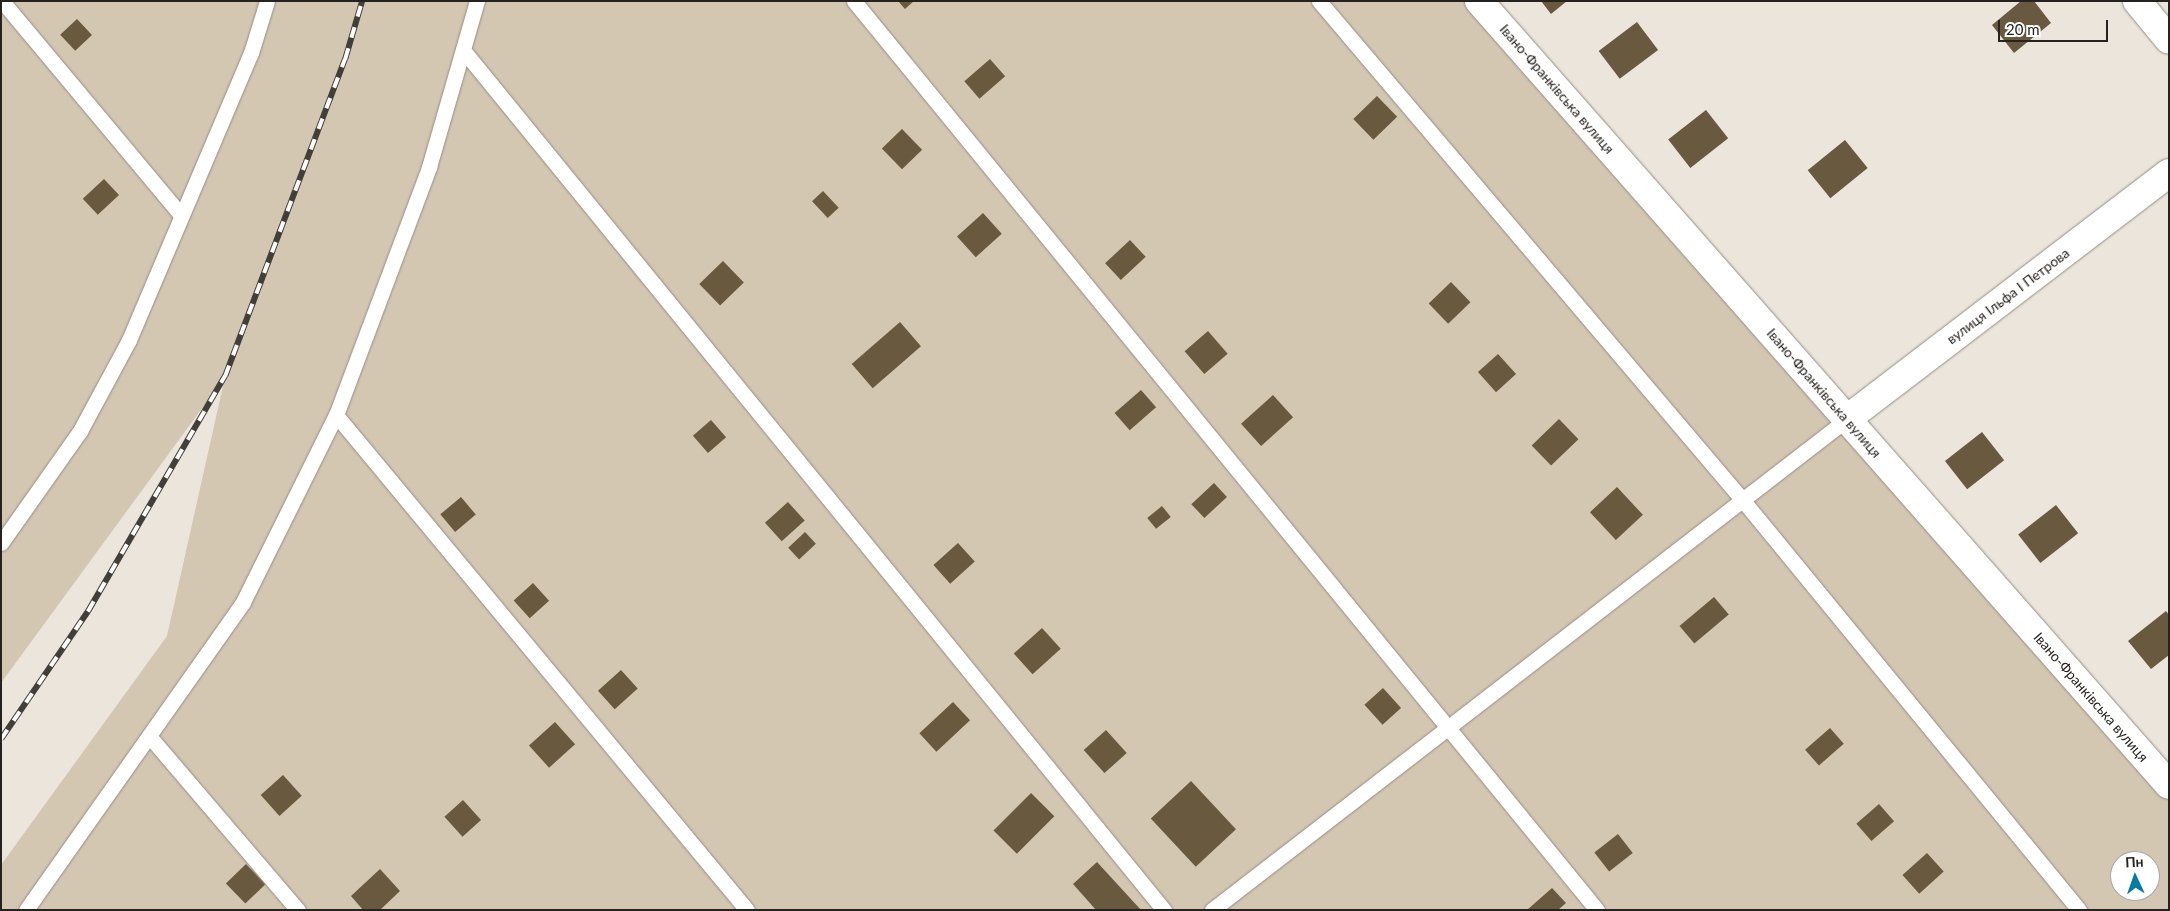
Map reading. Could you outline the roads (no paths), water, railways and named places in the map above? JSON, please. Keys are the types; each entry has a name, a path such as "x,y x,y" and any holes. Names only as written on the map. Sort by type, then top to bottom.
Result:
{"street":[{"name":"Івано-Франківська вулиця","path":"1479,1 2169,785"},
{"path":"2137,1 2169,40"},
{"name":"вулиця Ільфа І Петрова","path":"1847,419 2169,173"}],"lane":[{"path":"2,1 180,214"},
{"path":"2,537 84,423 129,340 180,214 251,53 268,1"},
{"path":"26,910 150,737 242,602 336,416 429,167 477,1"},
{"path":"854,1 1446,728 1597,910"},
{"path":"1319,1 1741,498 2079,910"},
{"path":"463,50 1164,910"},
{"path":"336,416 747,910"},
{"path":"1212,910 1741,498 1847,419"},
{"path":"150,737 298,910"}],"railway":[{"path":"1,739 88,611 225,376 345,59 362,1"}]}
